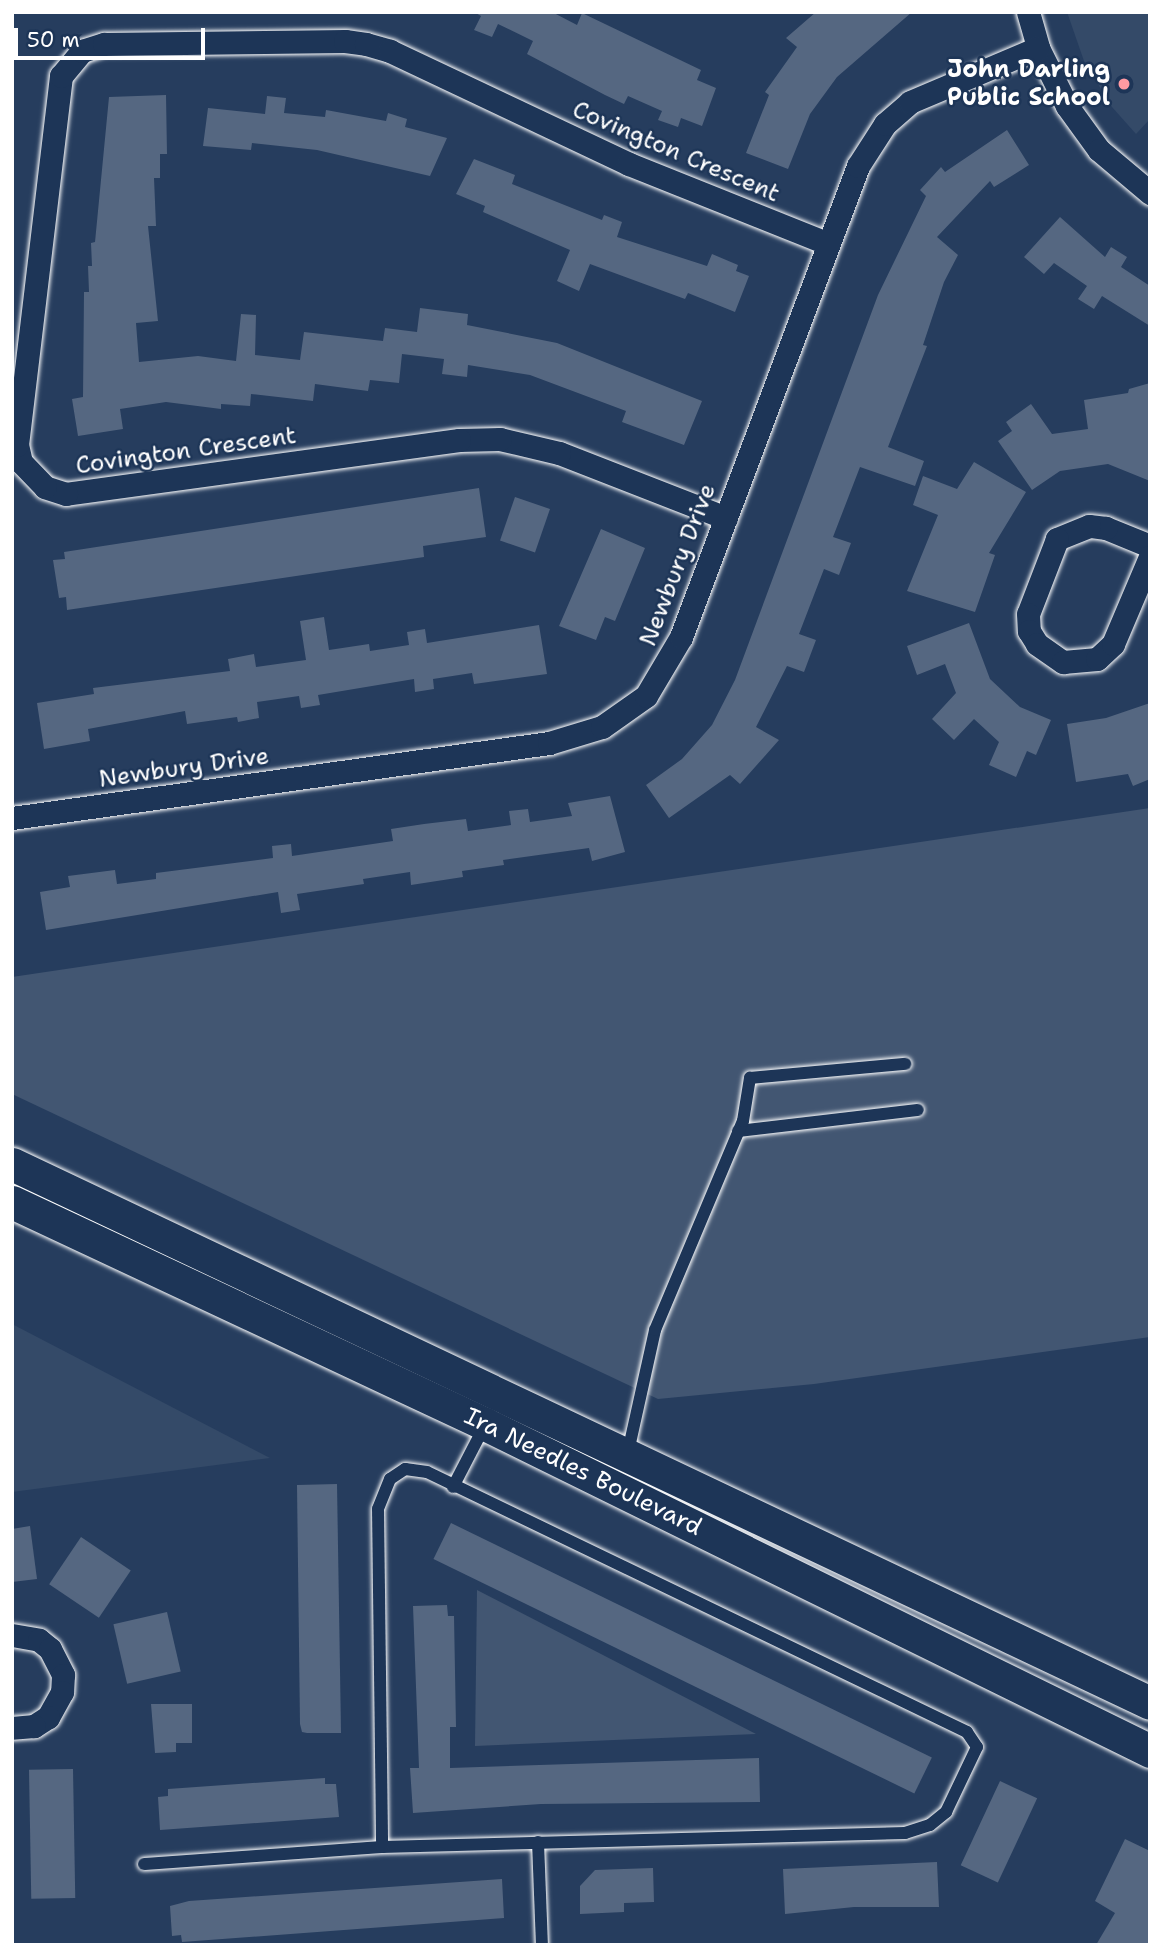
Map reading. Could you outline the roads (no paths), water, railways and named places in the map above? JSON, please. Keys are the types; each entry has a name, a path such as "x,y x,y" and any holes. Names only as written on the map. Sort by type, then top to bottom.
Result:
{"main road":[{"name":"Ira Needles Boulevard","path":"12,1164 628,1452 1150,1703"},
{"name":"Ira Needles Boulevard","path":"12,1202 485,1424 1150,1751"}],"street":[{"path":"1028,12 1038,48 1067,106 1099,150 1150,193"},
{"name":"Covington Crescent","path":"726,518 559,453 500,439 459,439 66,494 46,487 21,462 18,445 61,76 82,51 104,44 366,44 390,51 629,164 827,243"},
{"name":"Newbury Drive","path":"12,818 548,743 602,727 646,695 664,670 726,518 858,166 885,124 911,102 940,87 1038,48"},
{"path":"1150,546 1106,528 1088,526 1057,539 1028,614 1029,631 1037,644 1063,662 1097,659 1113,644 1150,557"},
{"path":"12,1635 39,1640 50,1649 63,1675 62,1692 48,1717 34,1726 12,1728"}],"lane":[{"path":"628,1452 654,1331 738,1131 750,1078 905,1064"},
{"path":"738,1131 918,1110"},
{"path":"453,1486 485,1424"},
{"path":"144,1864 382,1847 905,1833 930,1825 946,1812 978,1747 967,1732 427,1472 405,1469 390,1479 378,1509 382,1847"},
{"path":"538,1842 542,1945"}],"place":[{"name":"John Darling Public School","path":"1124,84"}]}
